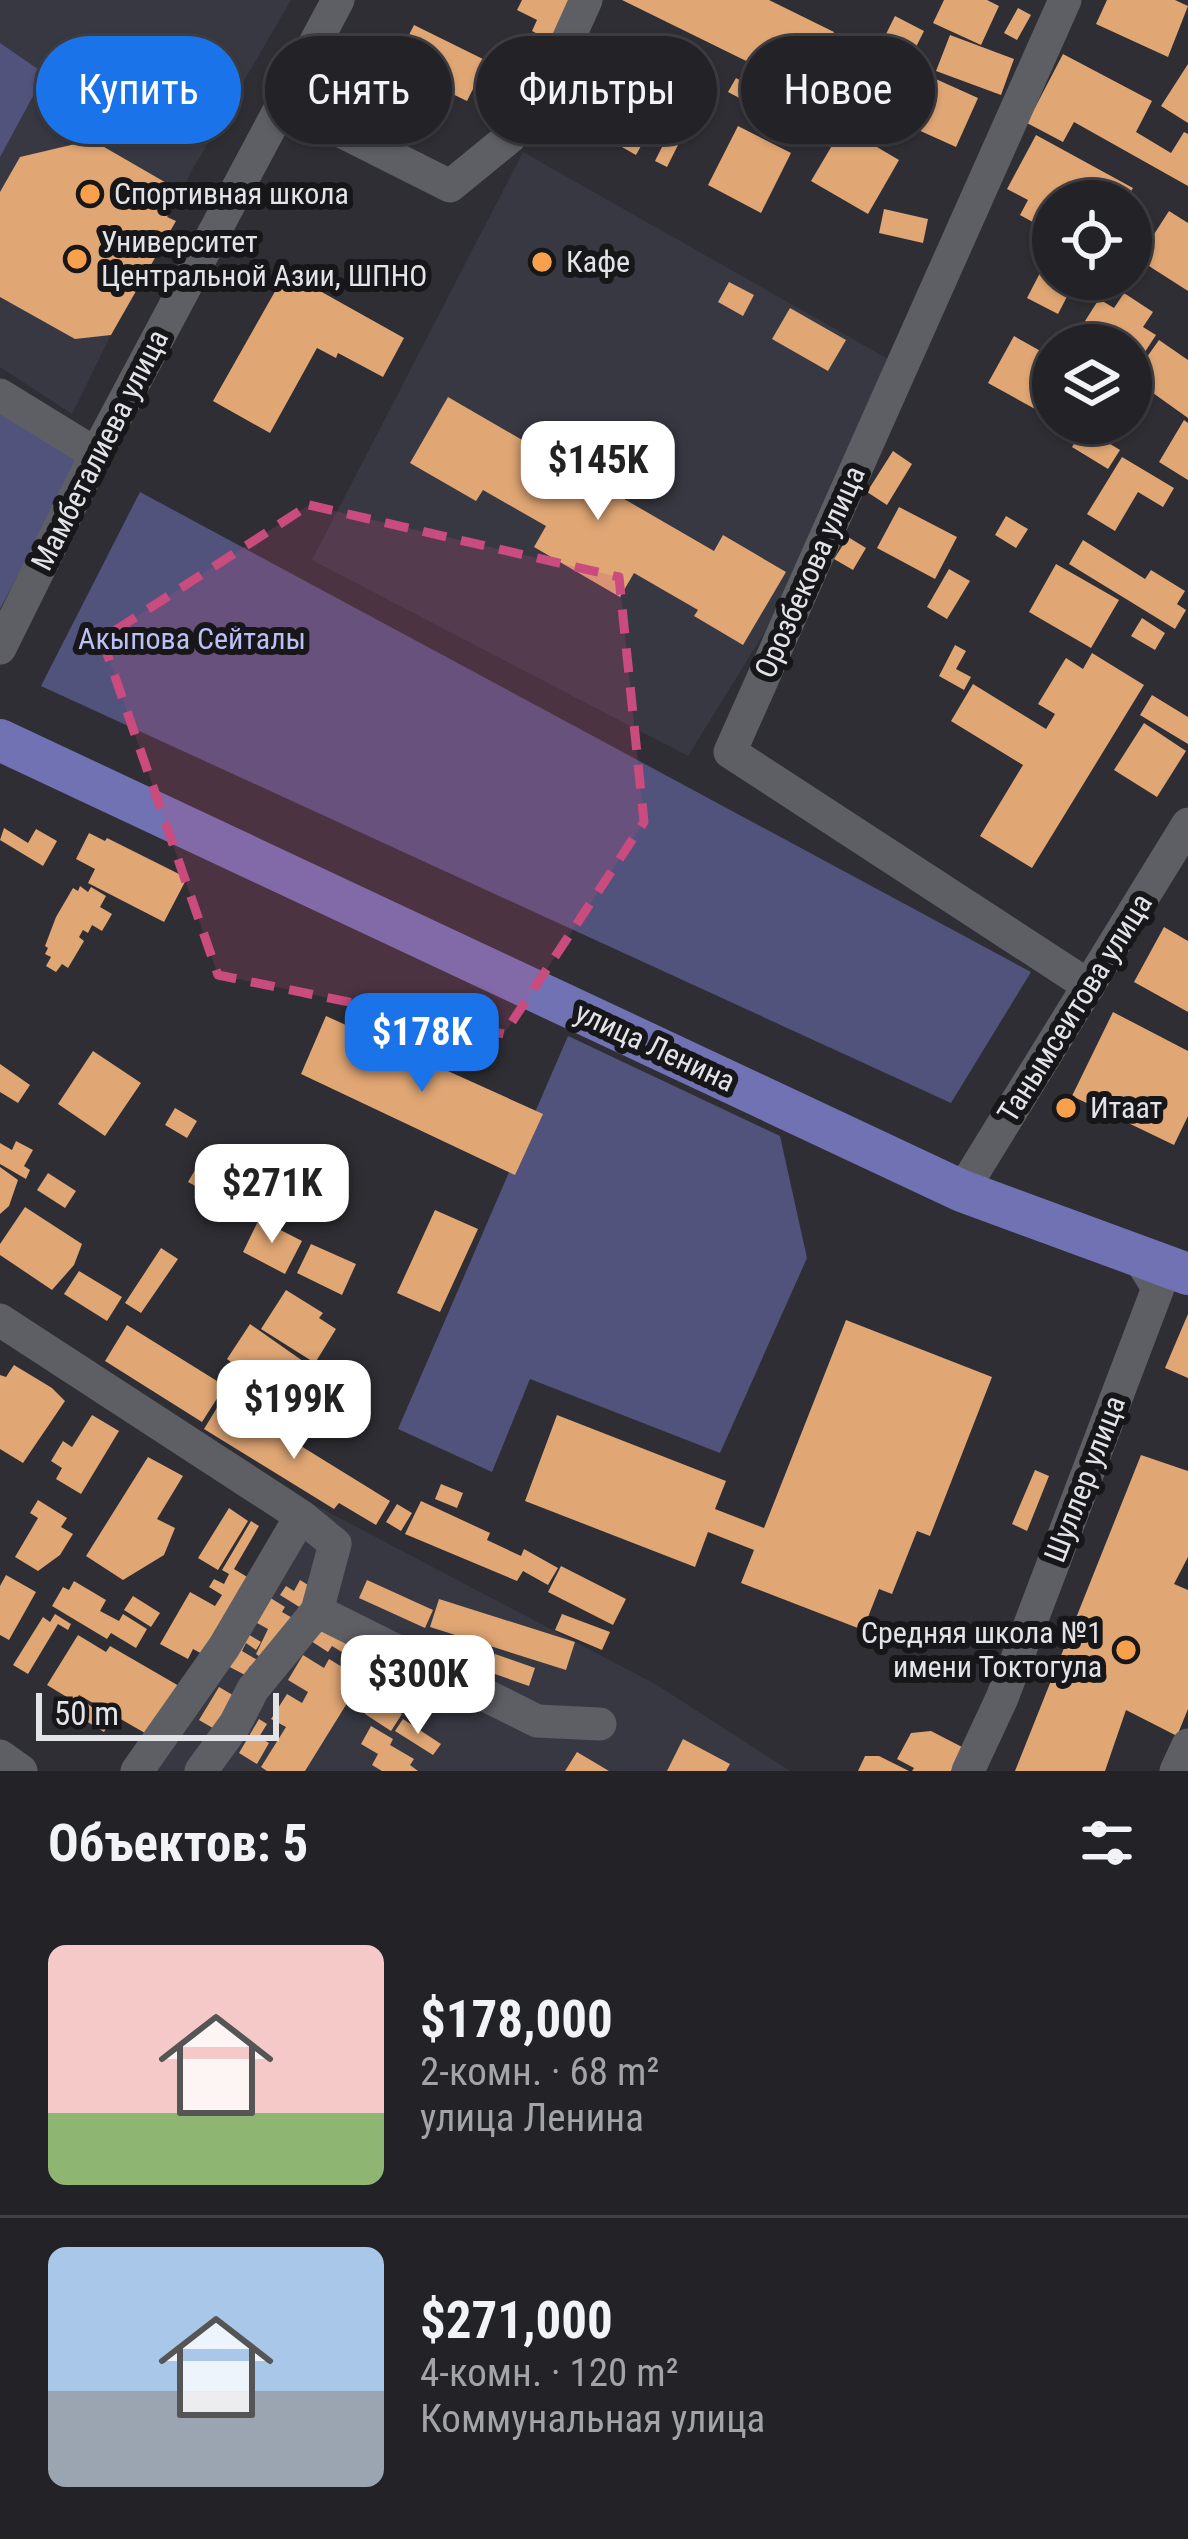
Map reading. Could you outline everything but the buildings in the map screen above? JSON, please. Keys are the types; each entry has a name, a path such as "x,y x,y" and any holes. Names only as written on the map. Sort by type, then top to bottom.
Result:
{"main road":[{"name":"улица Ленина","path":"0,740 962,1191 1188,1274"}],"street":[{"name":"Мамбеталиева улица","path":"319,36 338,0"},
{"path":"366,144 450,186 510,137 554,71 586,0"},
{"name":"Орозбекова улица","path":"1065,0 730,752 1089,986"},
{"name":"Мамбеталиева улица","path":"0,648 96,454 265,136"},
{"path":"0,395 96,454"},
{"name":"Танымсеитова улица","path":"962,1191 1188,824"},
{"name":"Шуллер улица","path":"968,1771 1002,1698 1158,1288 1138,1256"},
{"path":"0,1320 301,1516 335,1544 317,1611 254,1689 201,1771"},
{"path":"137,1771 224,1648 301,1516"},
{"path":"317,1611 536,1720 600,1724"},
{"path":"1176,1771 1188,1744"},
{"path":"0,1756 21,1771"}],"highlighted area":[{"path":"309,505 619,577 644,822 504,1034 218,975 102,639"}],"shaded area":[{"name":"Спортивная школа","path":"0,0 291,0 270,36 265,36 265,45 241,86 241,36 36,36 36,144 207,144 72,414 0,367"},
{"path":"523,152 890,360 801,573 688,756 312,560"},
{"path":"313,1504 657,1685 790,1771 155,1771"}],"green space":[{"path":"0,43 36,68 36,91 0,157"},
{"path":"0,410 80,458 0,609"},
{"name":"Акыпова Сейталы","path":"140,492 1031,972 951,1103 41,686"},
{"path":"568,1036 780,1136 807,1258 720,1453 530,1379 492,1472 398,1429"}],"place":[{"name":"Спортивная школа","path":"90,194"},
{"name":"Университет Центральной Азии, ШПНО","path":"77,259"},
{"name":"Кафе","path":"542,262"},
{"name":"Итаат","path":"1066,1108"},
{"name":"Средняя школа №1 имени Токтогула","path":"1126,1650"}]}
